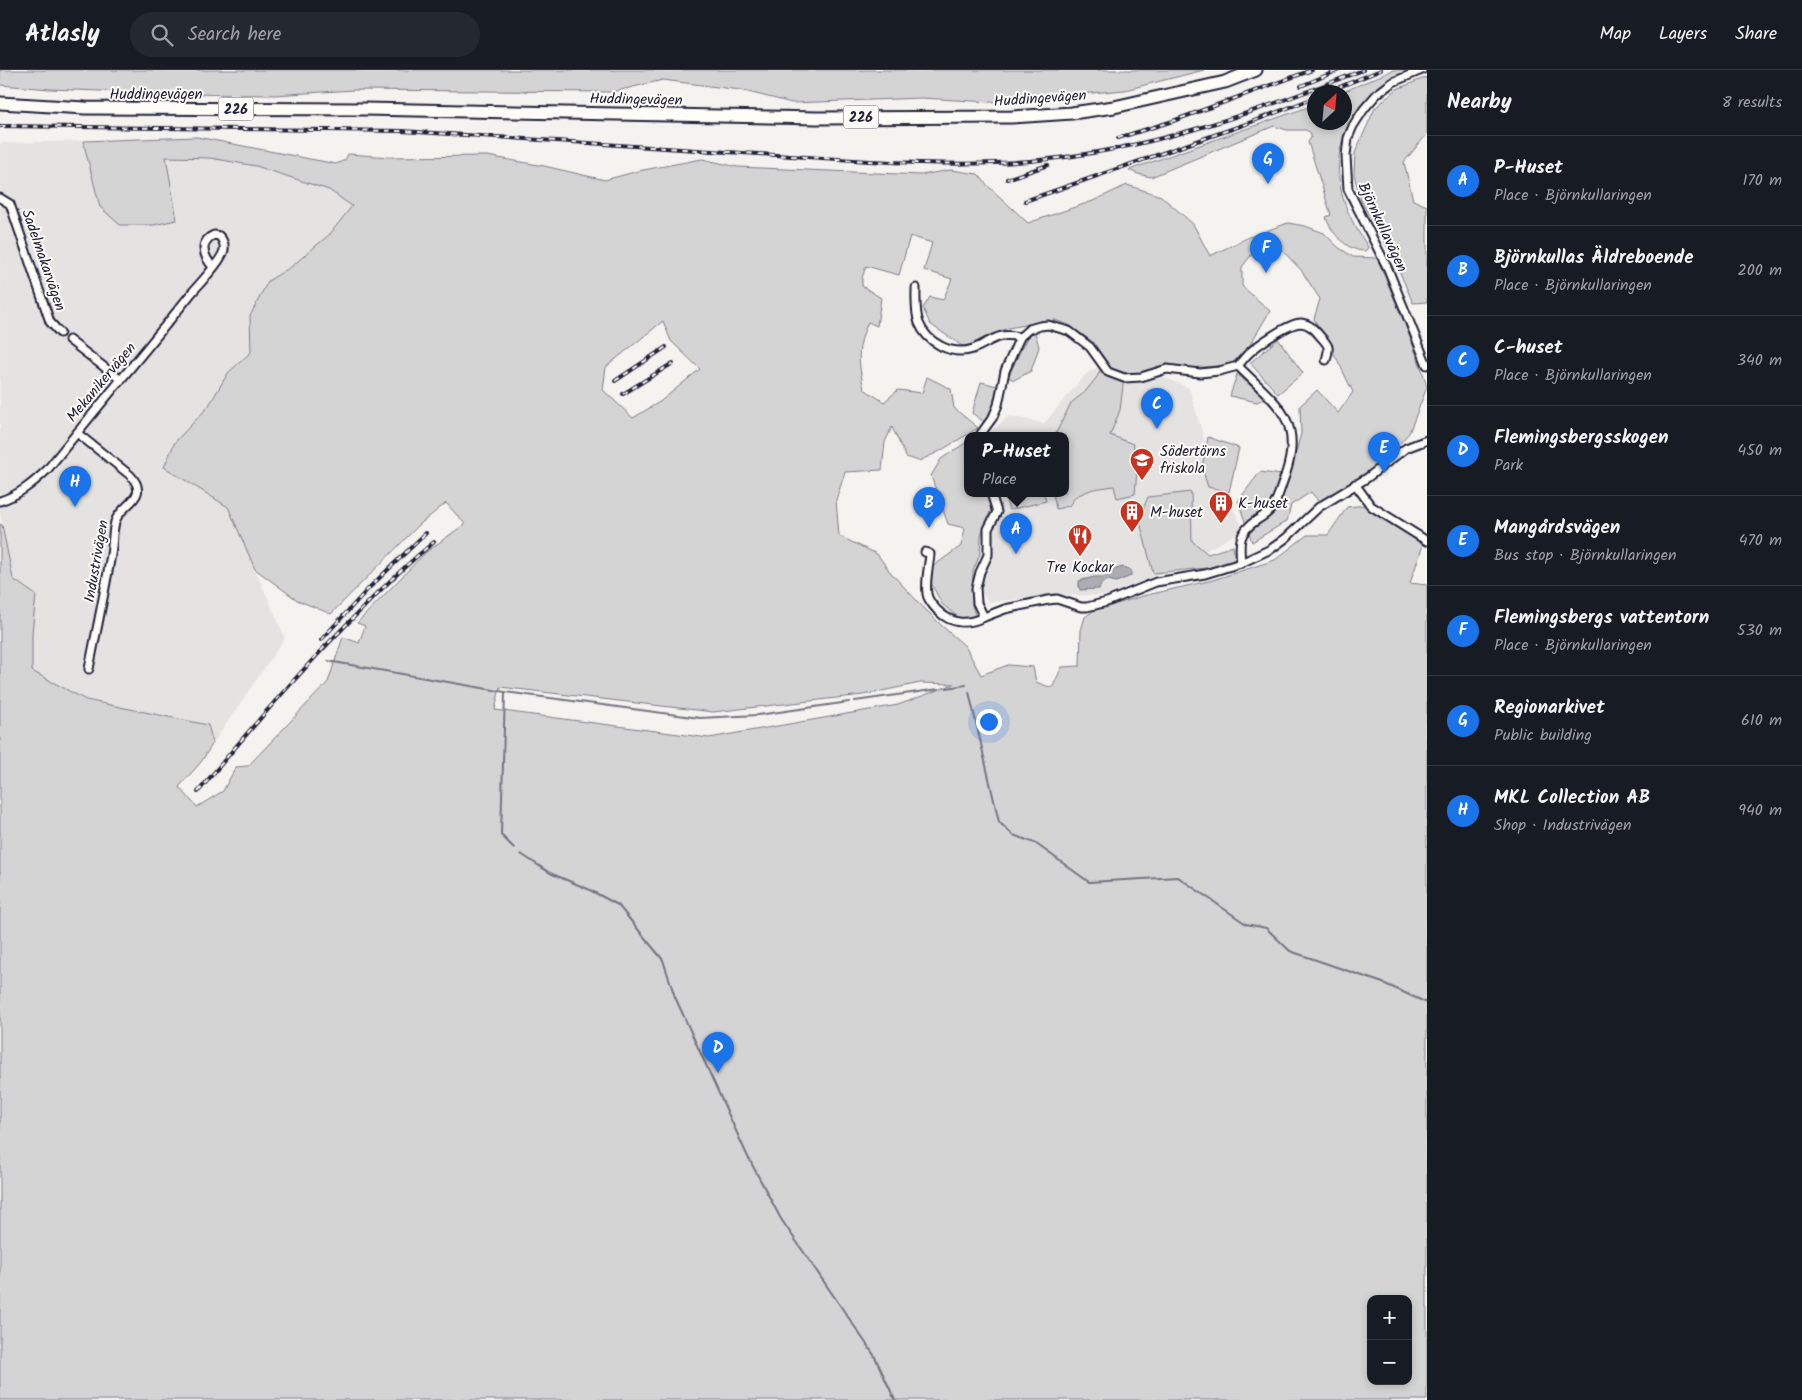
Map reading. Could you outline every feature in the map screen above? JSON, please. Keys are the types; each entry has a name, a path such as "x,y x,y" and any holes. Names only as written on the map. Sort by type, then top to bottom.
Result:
{"main road":[{"name":"Huddingevägen","path":"4,102 94,108 364,109 817,118 1012,117 1114,107 1225,82 1256,70"}],"street":[{"name":"Björnkullavägen","path":"1422,70 1393,82 1377,94 1353,126 1348,138 1346,156 1348,189 1388,269 1427,365"},
{"name":"Sadelmakarvägen","path":"0,198 10,204 50,322 60,333"},
{"name":"Mekanikervägen","path":"0,501 11,498 30,486 47,470 213,267"},
{"path":"916,288 916,311 919,323 940,346 964,351 1001,335 1007,334 1020,337"},
{"path":"982,432 994,417 998,406 1004,371 1020,337 1029,330 1040,326 1048,325 1069,331 1090,347 1108,372 1124,378 1141,378 1167,368 1200,373 1238,366 1250,352 1282,331 1300,323 1313,328 1328,344 1326,360"},
{"path":"69,340 121,380"},
{"path":"1238,366 1279,405 1288,421 1292,448 1289,464 1272,508 1252,523 1242,535 1240,540 1241,563"},
{"name":"Industrivägen","path":"77,433 130,475 137,482 138,489 136,495 115,521 112,554 88,669"},
{"path":"924,552 930,554 926,588 927,595 933,606 940,613 956,623 970,623 1005,609 1057,599 1081,607 1087,607 1107,602 1156,582 1205,574 1241,563 1271,549 1286,538 1318,507 1367,478 1414,443 1427,440"},
{"path":"1355,484 1370,506 1427,541"},
{"path":"984,617 977,603 976,588 980,572 988,555 988,529 997,512 992,497"}],"shaded area":[{"path":"0,70 1204,70 1125,90 990,102 922,98 792,103 740,90 663,80 612,92 354,90 274,95 174,94 0,85"},
{"path":"1393,70 1411,70 1393,78 1377,89 1364,102 1352,119 1352,88"},
{"path":"1427,77 1427,134 1404,162 1413,200 1427,206 1427,302 1413,303 1395,261 1361,201 1354,175 1355,153 1375,108 1397,89"},
{"path":"1307,107 1307,130 1347,130 1340,152 1341,190 1351,219 1368,248 1365,251 1352,248 1336,235 1328,223 1326,217 1331,215 1308,142 1311,138 1311,133 1306,130 1287,130 1274,126 1151,177 1129,170"},
{"path":"197,137 336,164 345,160 348,154 390,157 487,156 544,166 605,180 638,171 702,159 738,167 921,175 951,170 978,174 988,186 1028,223 1093,201 1127,185 1161,196 1193,224 1210,256 1249,237 1288,223 1305,226 1324,233 1338,247 1353,257 1377,258 1405,324 1427,387 1409,433 1370,473 1320,503 1311,492 1291,505 1287,521 1252,542 1238,501 1260,472 1289,476 1301,434 1300,406 1317,390 1338,413 1353,392 1314,319 1320,299 1301,270 1282,250 1256,249 1242,267 1242,286 1270,311 1248,348 1230,365 1190,368 1167,364 1132,375 1110,368 1093,342 1069,325 1055,320 1008,328 965,348 930,324 923,308 930,297 943,300 952,279 924,270 932,243 910,236 899,275 866,266 862,278 862,286 881,298 877,326 868,322 861,340 859,363 864,389 884,402 898,390 922,393 927,377 951,389 954,408 978,428 971,432 964,432 964,436 919,461 906,457 892,427 885,442 882,470 845,472 836,500 839,536 877,554 891,573 919,603 965,646 981,675 1008,665 1033,667 1036,682 1052,688 1062,667 1080,666 1081,630 1085,617 1093,611 1143,596 1213,580 1275,560 1307,535 1328,535 1347,507 1366,505 1423,545 1410,583 1427,585 1427,1400 0,1400 0,524 2,525 13,579 36,595 32,633 32,671 86,700 208,725 213,743 201,762 179,787 197,807 223,791 236,767 248,766 328,682 343,637 359,643 365,626 357,623 426,552 465,524 446,503 419,525 331,614 297,600 255,569 228,507 164,467 175,442 208,407 228,373 251,352 250,316 268,281 291,267 330,234 352,206 329,190 256,166 210,158 166,157 177,220 153,225 120,225 100,207 83,141","holes":["663,321 671,341 700,369 661,401 633,418 603,390 606,367","920,683 954,684 898,705 709,738 495,710 500,687 713,712 863,695"]},
{"path":"83,141 100,207 166,157 210,157 256,166 329,190 352,206 330,234 291,267 268,281 250,316 251,352 228,373 208,407 175,442 164,466 228,507 285,638 213,743 208,725 86,700 32,671 32,633 36,595 13,579 0,514 0,143"},
{"path":"1035,332 1039,347 1031,371 1014,380 1008,377 1028,335"},
{"path":"1278,339 1303,373 1278,394 1250,363"},
{"name":"Södertörns friskola","path":"1114,356 1189,388 1213,469 1244,530 1169,570 1105,596 1067,595 989,602 976,585 990,508 984,497 1069,497 1069,432 990,432 1009,416 1044,423 1084,376"},
{"path":"1103,364 1104,367 1124,378 1120,410 1110,435 1133,444 1138,459 1135,494 1117,498 1114,486 1093,489 1076,496 1069,506 1056,509 1054,497 1069,497 1069,432 1056,432 1071,403 1085,392 1097,377"},
{"path":"1237,374 1265,398 1257,402 1230,396"},
{"path":"981,382 997,386 993,407 984,422 972,413"},
{"path":"1208,437 1239,448 1229,492 1208,487 1202,468"},
{"path":"964,444 964,497 987,497 991,509 981,535 980,554 973,571 972,606 976,617 959,618 942,604 931,583 932,567 961,546 965,528 948,524 931,476 941,459"},
{"path":"1191,492 1192,541 1208,554 1233,546 1235,560 1217,567 1153,573 1139,518 1148,497"},
{"path":"1005,497 1045,497 1046,501 1009,510"},
{"path":"1123,567 1131,570 1131,576 1116,582 1108,580 1101,584 1099,589 1080,590 1079,581 1102,577 1107,575 1109,571"}],"waterway":[{"path":"328,661 505,692 700,718 758,715 849,702"},
{"path":"947,688 966,685"},
{"path":"855,701 939,689"},
{"path":"505,692 501,835 514,848"},
{"path":"969,692 999,822 1013,835 1035,843 1089,882 1178,877 1246,924 1266,928 1290,951 1383,983 1427,1003"},
{"path":"521,854 550,873 588,889 618,905 663,960 675,997 747,1155 781,1219 874,1355 895,1400"}],"railway":[{"path":"1118,138 1173,121 1312,70"},
{"path":"1301,86 1339,70"},
{"path":"0,126 402,131 869,161 987,163 1058,158 1097,152 1175,135 1251,112 1363,70"},
{"path":"1344,85 1381,70"},
{"path":"1025,201 1246,124 1307,101"},
{"path":"1007,179 1048,165"},
{"path":"615,381 666,347"},
{"path":"623,394 673,363"},
{"path":"321,640 370,587 426,533"},
{"path":"198,792 318,654 387,583 434,542"}],"place":[{"name":"Regionarkivet","path":"1268,184"},
{"name":"Flemingsbergs vattentorn","path":"1266,273"},
{"name":"C-huset","path":"1157,429"},
{"name":"Mangårdsvägen","path":"1384,473"},
{"name":"Södertörns friskola","path":"1142,481"},
{"name":"MKL Collection AB","path":"75,507"},
{"name":"K-huset","path":"1221,524"},
{"name":"Björnkullas Äldreboende","path":"929,528"},
{"name":"M-huset","path":"1132,533"},
{"name":"P-Huset","path":"1016,554"},
{"name":"Tre Kockar","path":"1080,557"},
{"name":"Flemingsbergsskogen","path":"718,1073"}]}
